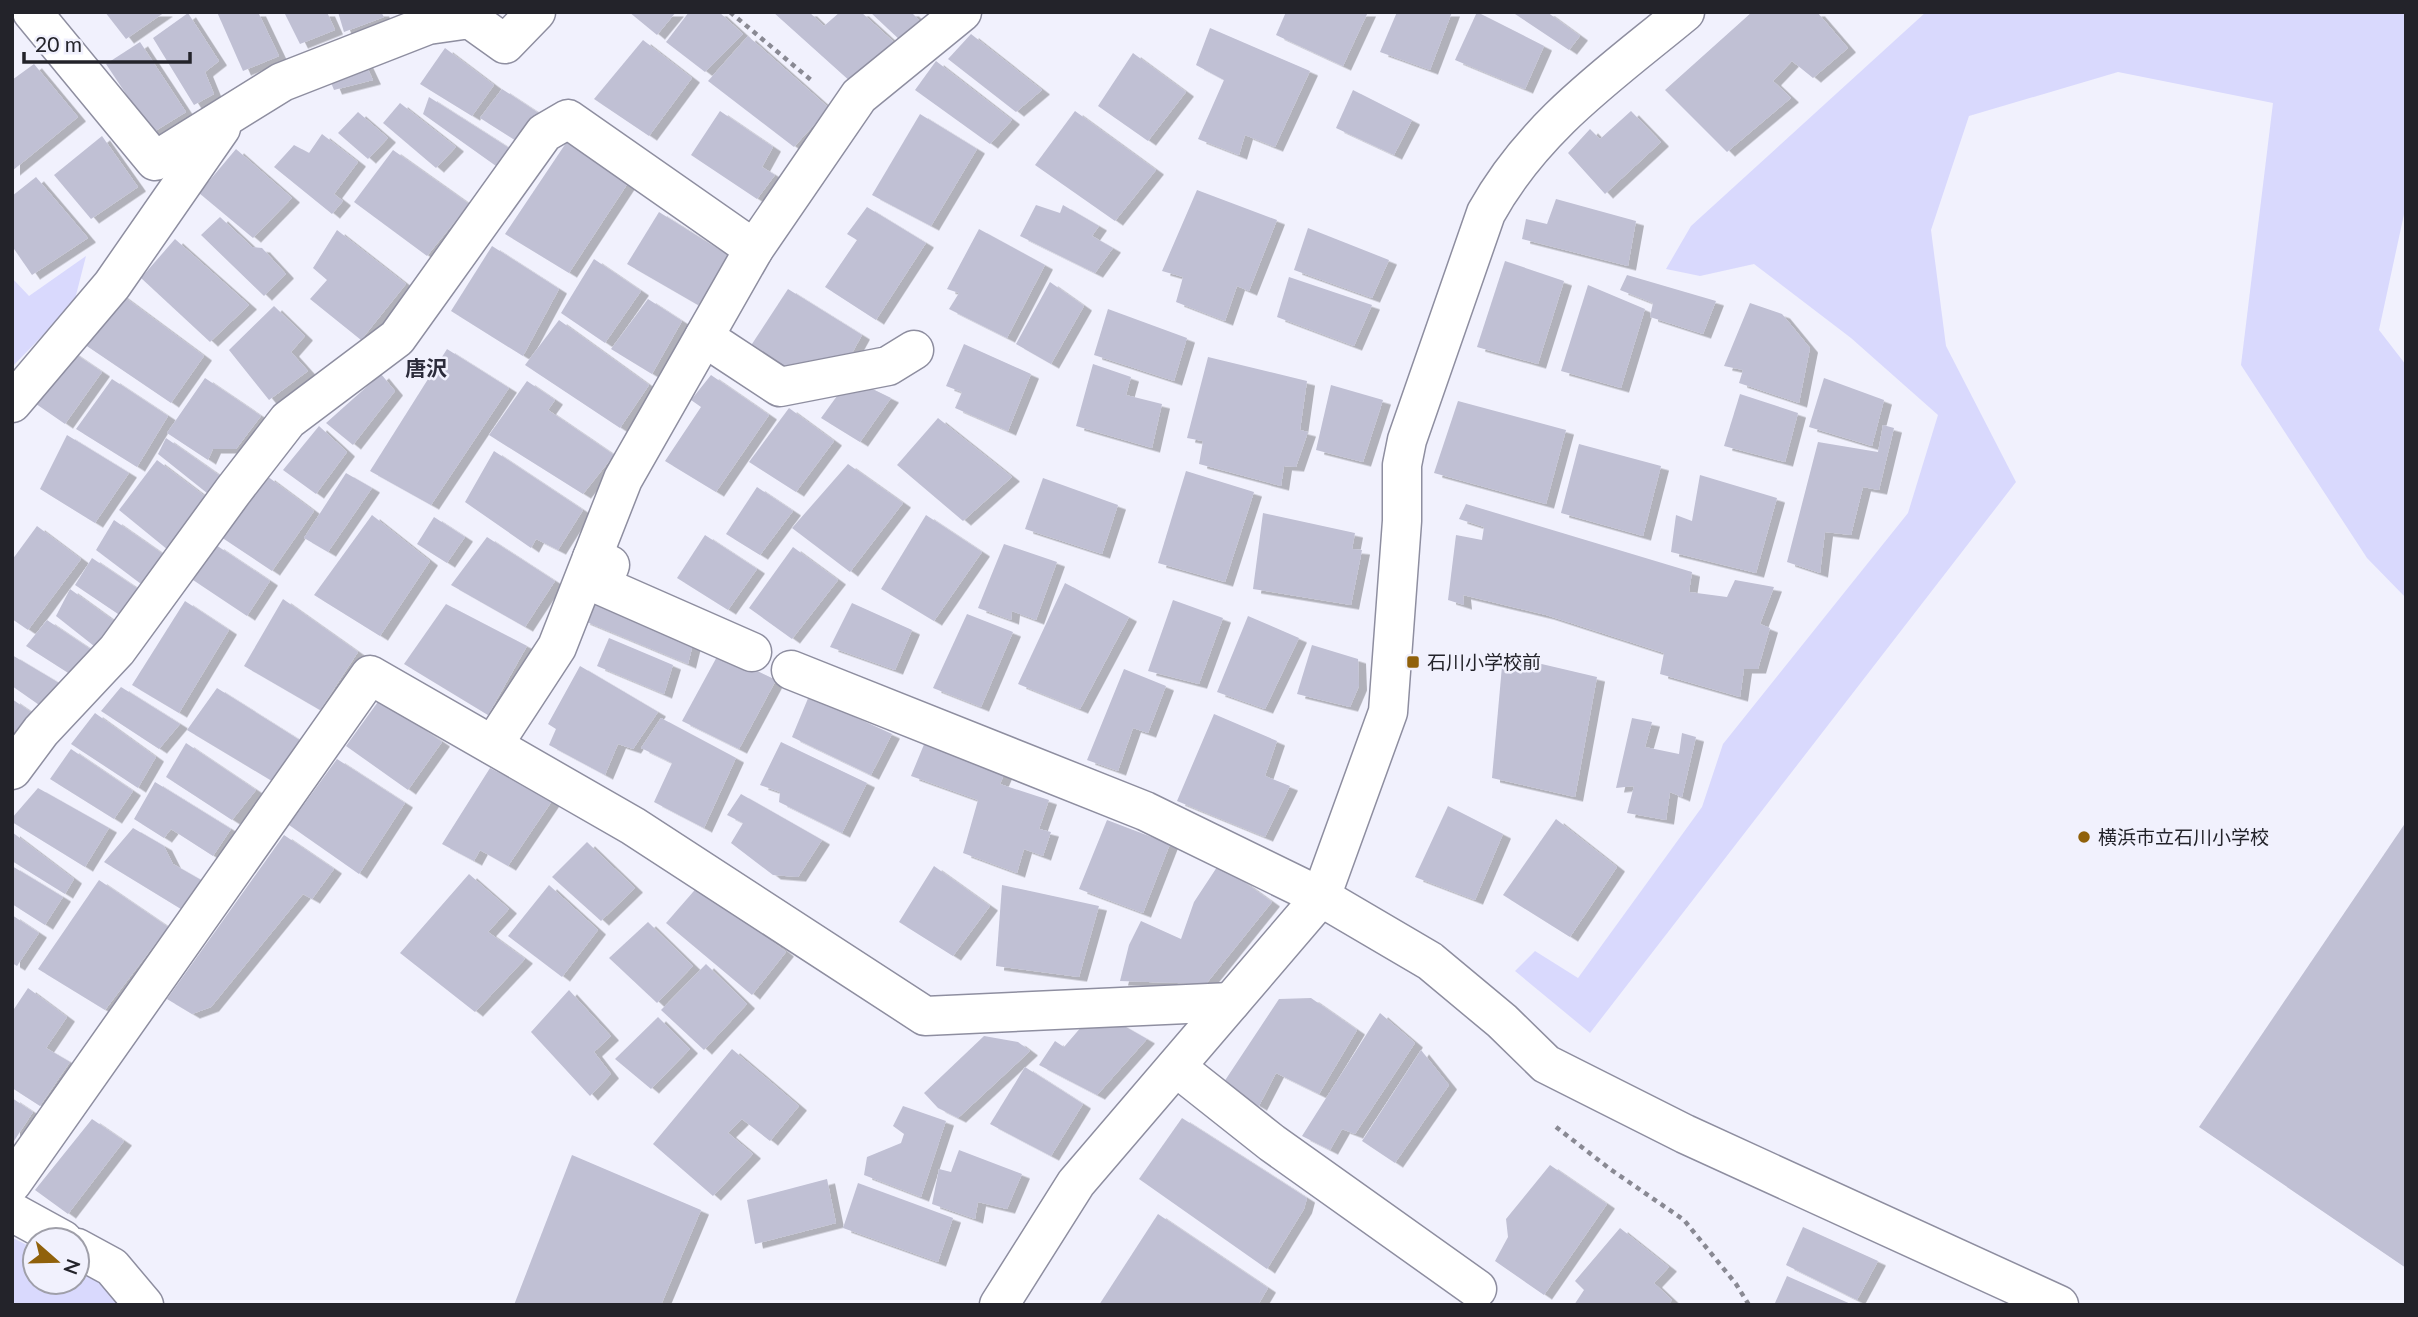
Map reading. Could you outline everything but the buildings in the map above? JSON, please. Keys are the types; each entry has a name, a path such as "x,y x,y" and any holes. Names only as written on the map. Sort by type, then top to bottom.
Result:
{"street":[{"path":"32,12 155,161 282,82 424,19 470,19 505,44 536,12"},
{"path":"493,745 557,647 623,479 754,249 859,96 962,12"},
{"path":"999,1305 1076,1183 1321,897 1388,712 1402,521 1402,466 1408,440 1486,213 1503,182 1547,128 1685,12"},
{"path":"12,403 111,285 230,114"},
{"path":"12,770 41,731 117,650 288,420 397,338 544,133 568,119 754,249"},
{"path":"704,337 780,387 888,366 914,350"},
{"path":"592,558 610,565 602,586 752,652"},
{"path":"791,670 1145,811 1321,897 1430,961 1502,1021 1546,1064 1685,1134 2059,1305"},
{"path":"12,1183 370,675 633,825 925,1016 1231,1002"},
{"path":"1176,1067 1272,1143 1477,1289"},
{"path":"12,1212 38,1226"},
{"path":"91,1256 112,1267 144,1305"}],"path":[{"path":"730,12 849,112"},
{"path":"1556,1126 1611,1169 1684,1220 1736,1284 1749,1305"}],"shaded area":[{"path":"1926,12 2406,12 2406,205 2379,330 2406,365 2406,598 2367,558 2241,365 2273,103 2118,72 1969,116 1931,230 1946,346 2016,482 1590,1033 1515,971 1535,951 1578,978 1702,807 1723,744 1908,513 1938,415 1851,338 1754,264 1700,276 1666,269 1691,226"},
{"path":"86,256 74,303 12,367 12,278 29,296"},
{"path":"13,1238 21,1242 21,1296 91,1296 91,1278 108,1286 122,1305 12,1305"}],"place":[{"name":"石川小学校前","path":"1413,662"},
{"name":"横浜市立石川小学校","path":"2084,837"}],"district":[{"name":"唐沢","path":"426,369"}]}
